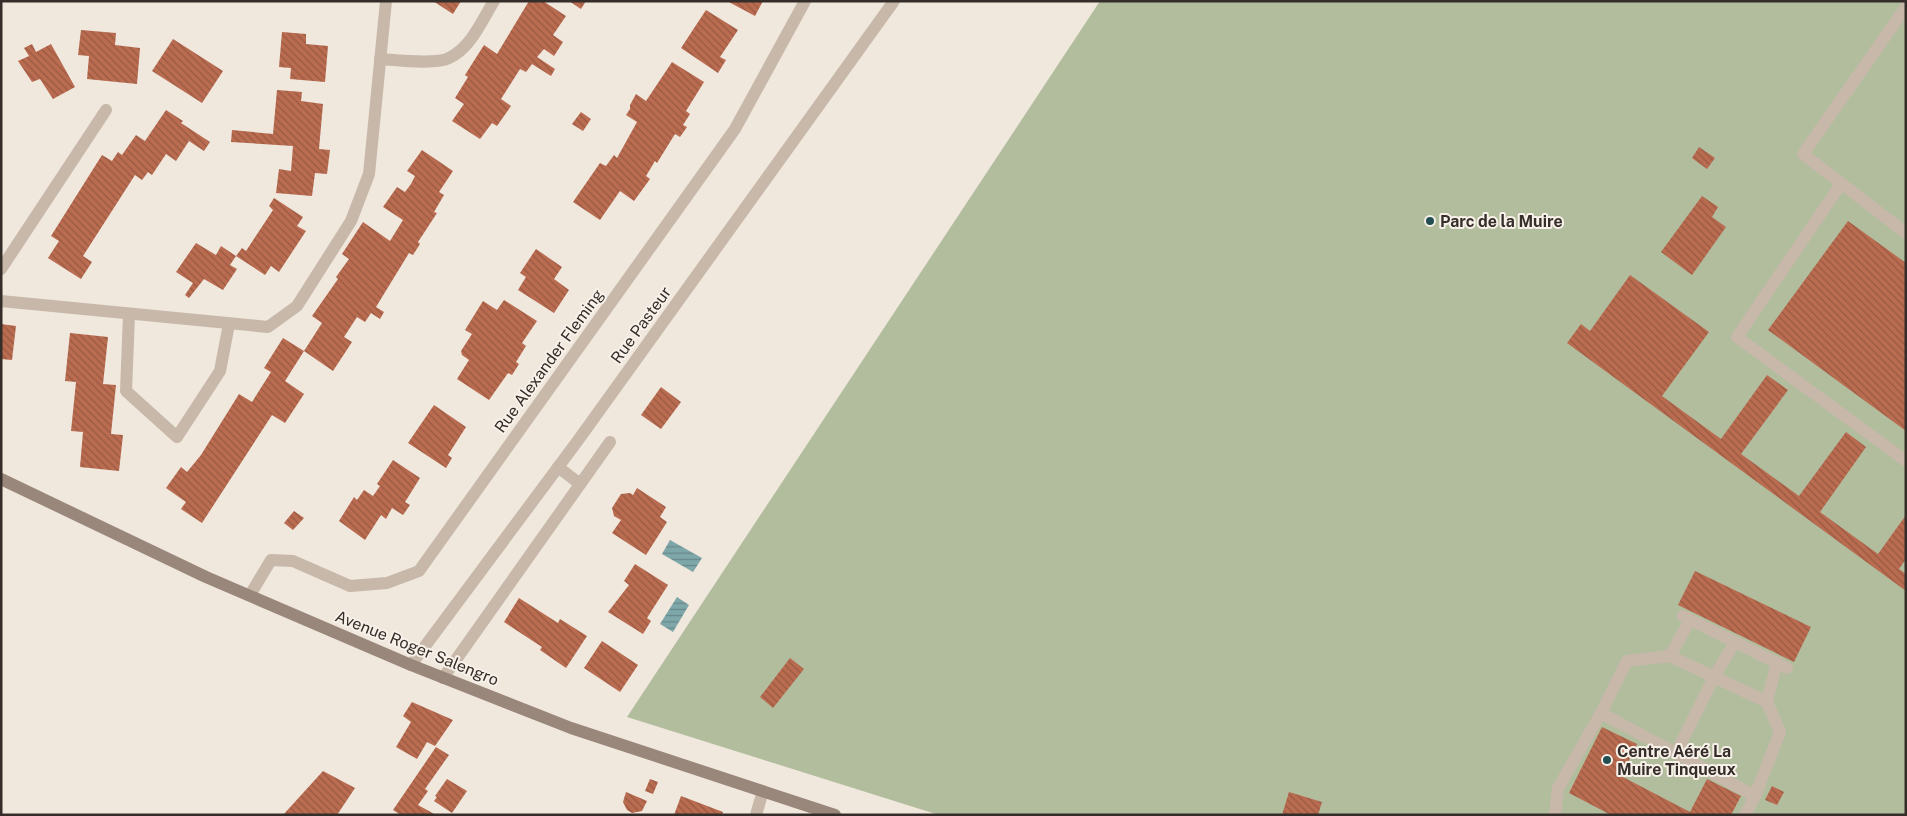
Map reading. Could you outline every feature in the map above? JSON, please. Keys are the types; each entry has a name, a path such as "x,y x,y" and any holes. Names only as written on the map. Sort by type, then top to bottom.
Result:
{"street":[{"path":"1,301 268,327 297,306 350,221 369,174 386,1"},
{"path":"380,59 421,61 448,59 468,44 494,1"},
{"name":"Rue Alexander Fleming","path":"250,595 271,560 293,561 350,586 387,583 419,571 735,129 805,1"},
{"name":"Rue Pasteur","path":"411,665 558,467 894,1"},
{"path":"1906,7 1803,154 1906,233"},
{"path":"1,269 106,110"},
{"path":"1841,184 1737,337 1906,461"},
{"path":"129,314 126,391 177,437 220,371 229,324"},
{"path":"443,678 610,442"},
{"path":"558,467 580,484"},
{"name":"Avenue Roger Salengro","path":"1,479 206,577 443,678 571,728 835,815"},
{"path":"1670,656 1686,618 1782,665 1767,702"},
{"path":"1676,754 1714,677 1735,642"},
{"path":"1555,815 1558,788 1601,713 1627,660 1670,656 1767,702 1780,732 1755,796 1745,815"},
{"path":"1601,713 1755,796"},
{"path":"756,815 763,791"}],"green space":[{"name":"Parc de la Muire","path":"1100,1 1906,1 1906,815 939,815 627,717"}],"water":[{"path":"670,540 702,558 693,572 662,554"},
{"path":"677,597 689,605 673,632 660,624"}],"building":[{"path":"433,1 461,1 453,14"},
{"path":"529,1 543,1 566,16 553,35 563,42 554,56 544,49 537,57 555,69 551,76 532,64 526,72 520,69 501,99 511,106 497,126 492,123 480,139 452,121 464,104 455,98 468,77 465,75 484,45 497,54"},
{"path":"569,1 586,1 581,9"},
{"path":"727,1 763,1 755,16"},
{"path":"706,10 738,30 720,57 726,60 718,73 681,48"},
{"path":"81,30 116,33 115,45 140,48 137,84 87,79 89,56 78,55"},
{"path":"282,32 306,34 306,44 328,46 325,82 290,79 291,68 279,67"},
{"path":"173,39 223,71 202,103 152,71"},
{"path":"32,44 36,52 51,44 75,87 53,99 40,79 32,82 18,61 29,56 24,48"},
{"path":"672,62 704,82 686,111 690,114 683,125 687,127 680,137 675,134 657,163 655,161 646,176 650,179 634,201 620,191 600,220 573,202 600,163 606,166 614,155 617,158 637,122 626,115 636,94 646,101"},
{"path":"277,90 302,92 301,101 323,104 319,149 330,150 327,174 315,173 312,196 276,193 279,169 291,171 293,146 231,142 232,130 273,134"},
{"path":"166,110 183,121 181,123 210,142 204,151 189,141 176,161 166,154 152,175 148,172 142,180 135,175 83,256 92,262 81,279 48,258 59,241 51,236 102,155 112,161 118,152 122,155 136,135 145,141"},
{"path":"581,112 591,119 583,131 572,124"},
{"path":"1699,147 1715,158 1707,169 1692,158"},
{"path":"422,150 453,171 439,192 444,195 434,212 437,213 418,242 420,244 413,255 409,253 376,307 384,312 380,319 371,313 365,322 357,317 344,337 352,342 333,371 304,351 322,323 312,316 338,279 336,277 349,259 342,254 363,222 390,241 403,220 383,207 397,187 405,192 411,184 415,176 407,171"},
{"path":"1702,196 1718,207 1712,217 1726,227 1692,275 1661,252"},
{"path":"274,198 303,217 297,226 306,231 279,272 271,266 265,275 236,256 242,248 246,251 273,210 269,206"},
{"path":"1848,221 1906,263 1906,431 1768,330"},
{"path":"196,243 216,255 221,246 236,256 230,265 237,269 223,290 204,279 189,298 185,295 193,283 176,272"},
{"path":"536,249 562,267 554,279 569,290 554,313 518,290 526,277 520,273"},
{"path":"1630,275 1709,332 1662,396 1721,439 1767,375 1788,390 1741,454 1799,496 1846,432 1866,447 1820,512 1878,554 1906,515 1906,559 1899,569 1906,574 1906,591 1567,343 1581,324 1590,331"},
{"path":"504,300 537,321 522,343 526,346 516,362 519,364 512,375 508,373 489,400 457,379 469,360 462,355 461,351 472,334 465,330 483,301 497,310"},
{"path":"1,324 16,326 12,360 1,359"},
{"path":"70,333 108,337 103,384 116,385 111,434 123,435 119,471 80,467 83,432 71,431 76,382 65,381"},
{"path":"283,338 304,351 285,381 304,394 285,423 272,415 202,523 181,509 186,502 166,488 181,467 187,472 201,455 239,394 252,402 271,372 264,368"},
{"path":"661,387 681,402 661,429 641,415"},
{"path":"434,405 466,427 448,455 452,458 446,468 408,443"},
{"path":"393,460 420,478 405,502 410,505 403,515 392,508 386,519 381,515 365,540 339,521 354,497 357,500 364,490 373,496 380,486 377,484"},
{"path":"637,488 666,507 660,517 667,522 646,555 612,533 621,520 614,516 612,508 621,494 630,493 633,495"},
{"path":"294,511 304,518 293,530 284,523"},
{"path":"635,564 668,585 647,618 651,621 643,634 608,612 629,585 624,581"},
{"path":"1695,571 1811,627 1794,662 1678,605"},
{"path":"519,598 558,623 560,619 587,636 566,668 540,650 542,647 504,622"},
{"path":"602,641 638,665 620,692 584,668"},
{"path":"790,658 804,669 773,708 760,697"},
{"path":"412,702 453,720 435,746 427,742 417,759 396,747 411,722 403,716"},
{"name":"Centre Aéré La Muire Tinqueux","path":"1602,727 1637,744 1621,776 1690,812 1707,779 1741,796 1731,815 1611,815 1569,793"},
{"path":"436,747 449,755 425,789 428,791 418,805 436,815 401,815 393,810"},
{"path":"323,771 355,788 337,815 283,815"},
{"path":"447,779 467,791 452,813 434,801 437,797 435,796"},
{"path":"650,779 658,782 653,794 645,791"},
{"path":"1772,786 1784,792 1777,805 1765,800"},
{"path":"626,792 647,801 642,811 632,813 627,810 623,802"},
{"path":"1289,792 1322,802 1318,815 1282,815"},
{"path":"681,796 723,812 722,815 674,815"}],"place":[{"name":"Parc de la Muire","path":"1430,221"},
{"name":"Centre Aéré La Muire Tinqueux","path":"1607,760"}]}
